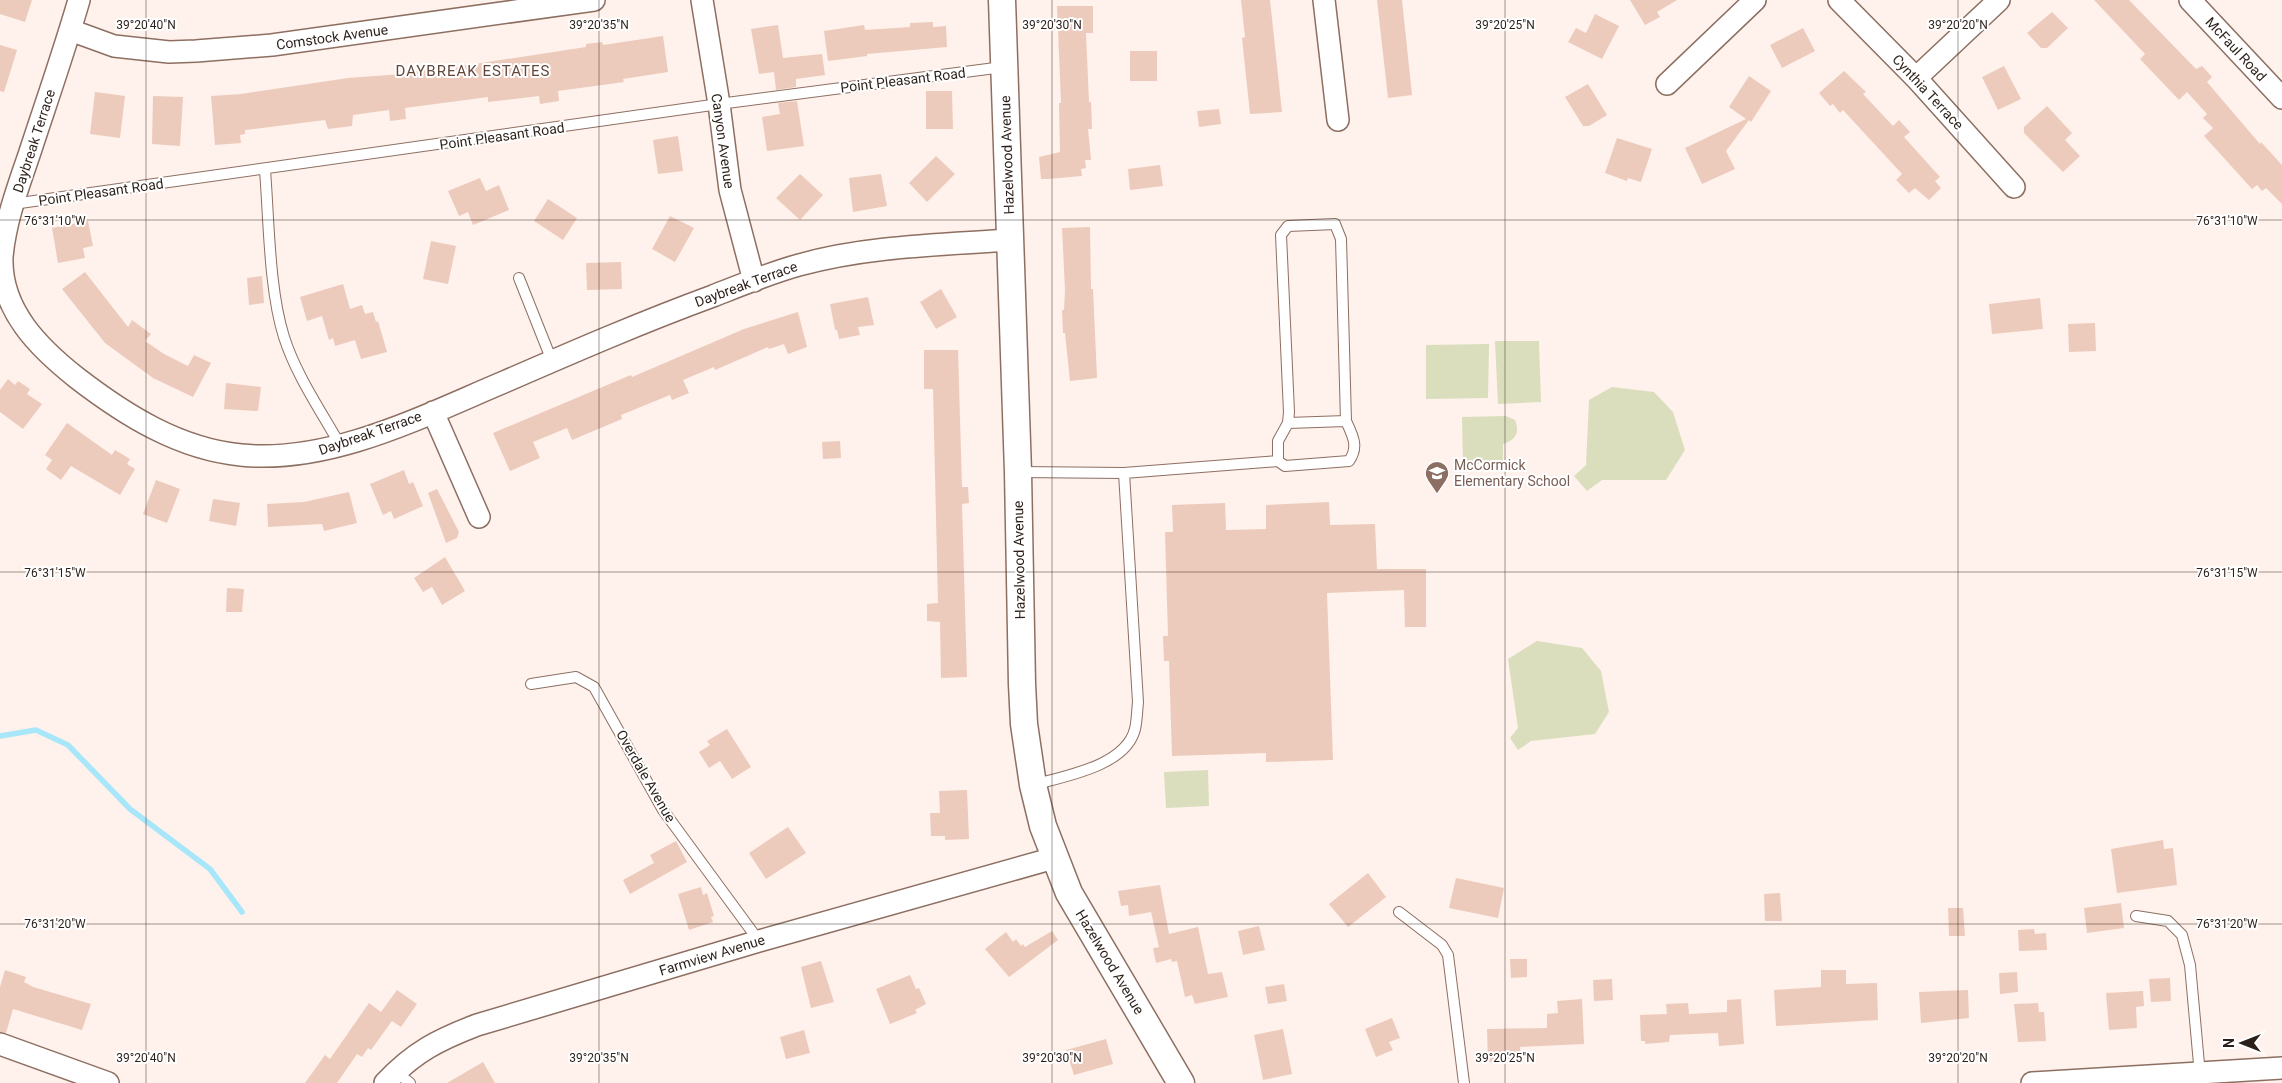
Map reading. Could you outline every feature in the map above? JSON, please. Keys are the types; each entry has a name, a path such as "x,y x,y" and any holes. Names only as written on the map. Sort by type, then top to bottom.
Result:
{"street":[{"name":"Daybreak Terrace","path":"80,0 6,205 2,256 3,277 14,312 32,338 83,383 121,410 167,435 209,449 239,455 266,456 310,453 340,446 433,412 642,322 798,265 865,251 1010,240"},
{"name":"Comstock Avenue","path":"70,30 114,46 160,51 196,51 272,45 594,0"},
{"name":"Canyon Avenue","path":"702,0 719,104 730,190 754,281"},
{"name":"Hazelwood Avenue","path":"1002,0 1018,472 1022,684 1024,724 1034,785 1054,858 1069,893 1182,1083"},
{"path":"1324,0 1338,120"},
{"path":"1667,84 1755,0"},
{"name":"Cynthia Terrace","path":"1839,0 1916,78 2014,187"},
{"path":"1916,78 1999,0"},
{"name":"McFaul Road","path":"2190,0 2282,98"},
{"path":"433,412 479,517"},
{"name":"Farmview Avenue","path":"397,1079 414,1054 438,1040 477,1025 759,941 1054,858"},
{"path":"0,1044 108,1083"},
{"path":"2032,1083 2200,1077 2282,1068"}],"lane":[{"name":"Point Pleasant Road","path":"6,205 265,170 719,104 1004,67"},
{"path":"265,170 276,295 284,337 301,374 340,446"},
{"path":"1018,472 1124,473 1278,461 1285,466 1348,461 1354,453 1355,442 1346,421 1341,238 1335,224 1288,226 1281,235 1288,423 1278,441 1278,461"},
{"path":"520,278 552,361"},
{"path":"1288,423 1346,421"},
{"path":"1034,785 1089,770 1111,759 1126,746 1135,731 1138,702 1124,473"},
{"name":"Overdale Avenue","path":"531,684 576,677 594,687 663,810 759,941"},
{"path":"1399,912 1442,945 1448,955 1464,1083"},
{"path":"2136,916 2168,921 2182,935 2190,965 2200,1077"}],"green space":[{"path":"1495,341 1539,341 1541,402 1498,404"},
{"path":"1489,344 1488,398 1426,399 1426,345"},
{"path":"1612,387 1654,392 1673,412 1685,450 1666,480 1602,480 1587,491 1574,476 1586,465 1589,400"},
{"path":"1506,416 1515,420 1517,432 1514,438 1503,444 1503,464 1463,464 1462,417"},
{"path":"1537,641 1582,648 1601,671 1609,712 1595,734 1531,741 1518,750 1510,738 1518,728 1508,659"},
{"path":"1208,770 1209,806 1166,808 1164,772"}],"building":[{"path":"0,0 32,0 25,22 0,14"},
{"path":"1241,0 1270,0 1282,112 1250,114 1242,38 1245,37"},
{"path":"1377,0 1402,0 1412,95 1388,98"},
{"path":"1630,0 1677,0 1657,12 1660,17 1645,25"},
{"path":"2094,0 2129,0 2196,69 2202,66 2212,77 2207,82 2260,144 2261,142 2282,165 2282,204 2266,188 2262,191 2257,185 2252,189 2204,136 2213,128 2203,118 2207,114 2187,92 2179,100 2140,59 2145,54"},
{"path":"1057,6 1093,6 1093,33 1086,33 1089,102 1091,102 1092,129 1088,129 1091,160 1085,160 1086,168 1081,169 1082,176 1041,179 1039,157 1060,152 1059,103 1061,103"},
{"path":"2052,12 2068,28 2047,48 2041,48 2027,33"},
{"path":"1595,14 1619,26 1602,59 1568,42 1576,28 1586,33"},
{"path":"933,22 933,27 946,26 947,47 867,54 867,56 828,61 824,31 864,25 865,30 910,27 910,23"},
{"path":"778,25 783,58 822,54 825,75 796,79 796,87 776,90 774,72 759,74 751,29"},
{"path":"1803,28 1815,51 1782,68 1770,45"},
{"path":"663,36 668,72 623,79 624,82 558,91 559,101 540,104 539,96 488,102 488,97 405,108 406,119 390,121 389,110 353,115 352,126 328,129 325,120 245,130 245,134 240,135 241,143 215,145 211,96 241,94 348,78 402,74 455,64 455,67 586,47 586,44 602,42 603,45"},
{"path":"0,45 17,50 4,92 0,91"},
{"path":"1130,51 1157,51 1157,81 1130,81"},
{"path":"2004,66 2021,99 1998,110 1982,77"},
{"path":"1844,71 1866,92 1863,94 1893,126 1899,120 1910,132 1904,137 1940,177 1935,181 1941,188 1929,200 1915,188 1909,193 1896,180 1902,174 1843,110 1840,113 1833,104 1830,106 1819,93"},
{"path":"1749,76 1771,91 1751,122 1749,120 1726,151 1735,169 1702,184 1685,148 1746,119 1729,107"},
{"path":"1588,84 1607,115 1589,126 1583,126 1565,97"},
{"path":"926,91 952,91 953,129 926,129"},
{"path":"95,92 125,96 120,138 90,134"},
{"path":"153,96 183,97 180,146 152,144"},
{"path":"797,101 804,146 767,151 762,117 780,114 778,103"},
{"path":"2047,106 2072,133 2065,140 2080,156 2063,172 2024,133 2024,127"},
{"path":"1219,109 1221,124 1199,127 1197,111"},
{"path":"678,136 683,171 658,174 653,140"},
{"path":"1617,138 1652,149 1641,182 1628,178 1627,181 1605,173"},
{"path":"936,156 955,174 927,202 909,183"},
{"path":"1160,165 1163,186 1130,190 1128,169"},
{"path":"800,174 823,195 800,220 776,198"},
{"path":"881,174 887,206 853,212 849,178"},
{"path":"480,178 486,191 499,185 509,210 473,225 468,212 459,216 448,191"},
{"path":"548,199 577,218 563,240 534,221"},
{"path":"670,216 694,228 675,262 652,249"},
{"path":"88,221 93,246 83,248 85,258 58,263 52,228"},
{"path":"1090,227 1091,289 1093,289 1097,378 1070,381 1065,333 1063,333 1062,310 1064,310 1065,290 1062,228"},
{"path":"431,241 456,246 448,284 423,279"},
{"path":"621,262 622,289 587,290 586,263"},
{"path":"85,272 128,327 132,320 151,334 145,341 164,354 188,366 194,355 211,363 193,397 153,378 105,343 62,289"},
{"path":"262,276 264,303 249,305 247,278"},
{"path":"343,284 350,309 362,305 365,314 373,312 376,322 378,321 387,352 361,359 355,340 335,346 333,338 329,340 322,316 307,321 300,297"},
{"path":"941,289 957,317 936,329 920,302"},
{"path":"868,297 874,325 858,327 860,335 839,339 837,330 835,330 830,304"},
{"path":"2040,298 2043,329 1992,334 1989,304"},
{"path":"798,312 807,347 788,354 784,344 769,349 768,347 715,370 714,367 683,380 689,393 672,400 670,395 621,415 622,419 572,440 567,428 533,442 540,458 510,471 493,433 744,329"},
{"path":"2095,323 2096,351 2069,352 2068,324"},
{"path":"924,350 958,350 962,487 968,487 969,503 962,504 967,677 941,678 940,622 927,621 927,604 938,603 933,389 924,389"},
{"path":"8,379 15,385 18,381 30,389 27,394 42,404 23,429 0,412 0,390"},
{"path":"226,383 261,387 258,411 224,409"},
{"path":"67,423 112,455 115,450 130,459 127,464 135,469 120,495 71,466 61,480 46,469 52,460 45,455"},
{"path":"840,441 841,458 823,459 822,442"},
{"path":"404,470 409,484 413,482 423,506 394,519 391,511 383,515 370,484"},
{"path":"156,480 180,489 167,523 143,514"},
{"path":"437,489 459,532 457,538 446,543 428,493"},
{"path":"349,492 357,523 324,531 322,524 268,527 267,504 304,502"},
{"path":"213,499 240,503 236,526 209,521"},
{"path":"1329,502 1330,525 1375,524 1377,569 1426,569 1426,627 1405,627 1404,590 1327,593 1333,760 1266,762 1266,753 1172,756 1169,661 1164,661 1163,636 1168,636 1165,532 1173,532 1172,505 1225,503 1226,530 1266,529 1266,505"},
{"path":"445,557 465,591 442,605 432,587 423,592 414,578"},
{"path":"227,588 244,589 242,612 226,612"},
{"path":"727,729 751,767 732,779 720,761 709,768 699,752 710,745 707,741"},
{"path":"967,790 969,839 945,840 945,836 931,836 930,813 940,813 939,791"},
{"path":"788,827 806,853 766,879 749,853"},
{"path":"2163,840 2164,849 2173,848 2177,885 2117,893 2111,849"},
{"path":"676,841 687,862 630,894 623,880 654,863 650,855"},
{"path":"1368,873 1386,897 1348,927 1329,904"},
{"path":"1456,878 1504,888 1498,918 1449,908"},
{"path":"1160,885 1169,934 1198,927 1208,974 1222,972 1228,997 1195,1004 1192,995 1185,997 1177,961 1172,962 1171,959 1156,963 1153,948 1159,947 1151,912 1129,916 1128,905 1121,906 1118,891"},
{"path":"701,887 703,895 707,893 714,916 711,917 713,922 689,930 678,894"},
{"path":"1780,893 1782,921 1765,921 1764,894"},
{"path":"2121,903 2124,928 2087,933 2084,908"},
{"path":"1948,908 1963,908 1965,936 1949,936"},
{"path":"1259,926 1265,950 1243,955 1238,931"},
{"path":"2034,929 2035,934 2046,933 2047,950 2019,951 2018,930"},
{"path":"1052,931 1058,940 1009,977 985,949 1006,932 1013,942 1016,939 1021,946 1023,944 1025,947"},
{"path":"1510,959 1527,959 1527,977 1511,978"},
{"path":"821,961 834,1002 811,1008 801,967"},
{"path":"5,970 26,977 24,982 33,987 91,1004 82,1030 13,1009 6,1033 0,1032 0,987"},
{"path":"1821,970 1846,970 1846,984 1877,983 1878,1020 1776,1026 1774,990 1821,987"},
{"path":"2017,972 2018,992 2000,994 1999,973"},
{"path":"910,975 916,989 919,988 926,1004 915,1010 917,1013 890,1024 876,989"},
{"path":"2170,978 2171,1001 2151,1002 2149,979"},
{"path":"1612,979 1613,1000 1594,1001 1593,980"},
{"path":"1284,984 1287,1001 1268,1004 1265,987"},
{"path":"397,990 417,1004 401,1027 392,1021 371,1050 368,1048 362,1057 357,1054 337,1083 305,1083 325,1055 330,1059 369,1003 381,1012"},
{"path":"1968,990 1969,1018 1921,1023 1919,992"},
{"path":"2143,991 2144,1006 2136,1007 2137,1028 2109,1030 2106,993"},
{"path":"1582,999 1584,1044 1520,1047 1521,1060 1488,1062 1487,1029 1547,1028 1547,1014 1558,1013 1557,1001"},
{"path":"1741,999 1744,1044 1719,1046 1718,1033 1670,1035 1669,1042 1645,1044 1645,1041 1641,1041 1640,1015 1667,1014 1666,1004 1688,1003 1689,1014 1727,1012 1727,1000"},
{"path":"2038,1003 2039,1012 2044,1012 2046,1041 2018,1042 2014,1004"},
{"path":"1392,1018 1400,1038 1389,1042 1393,1050 1376,1057 1365,1029"},
{"path":"1283,1029 1292,1074 1263,1080 1254,1035"},
{"path":"804,1030 810,1053 786,1059 780,1037"},
{"path":"1106,1039 1113,1064 1074,1075 1066,1050"},
{"path":"483,1062 495,1083 447,1083"}],"waterway":[{"path":"0,736 36,730 68,745 130,809 210,869 242,912"}],"place":[{"name":"McCormick Elementary School","path":"1437,494"}],"district":[{"name":"DAYBREAK ESTATES","path":"473,71"}]}
